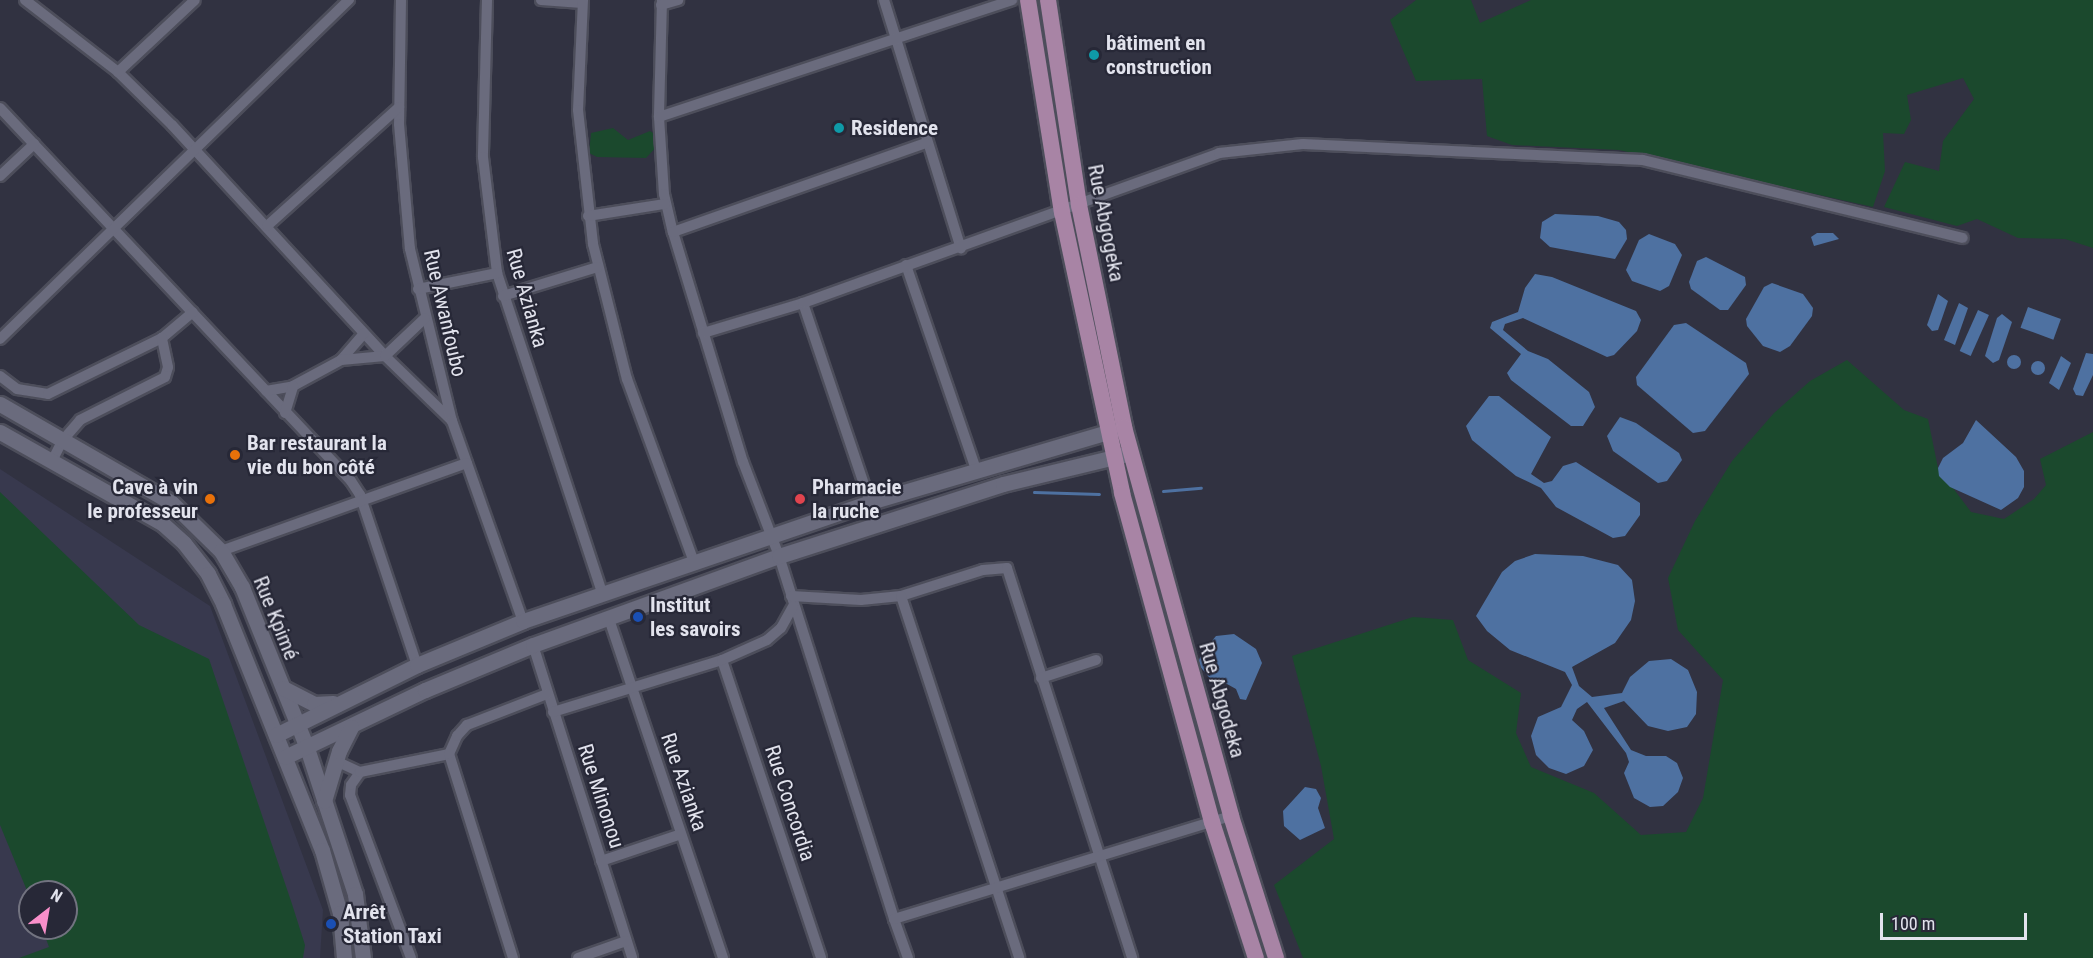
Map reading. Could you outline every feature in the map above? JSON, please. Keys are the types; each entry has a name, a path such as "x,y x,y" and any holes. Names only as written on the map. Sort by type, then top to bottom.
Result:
{"main road":[{"name":"Rue Abgogeka","path":"1028,0 1062,212 1107,431 1122,455"},
{"name":"Rue Abgogeka","path":"1048,0 1078,206 1124,427 1122,455"},
{"name":"Rue Kpimé","path":"0,404 172,503 221,551 242,587 307,748 354,894 363,958"},
{"path":"276,735 417,665 523,621 695,565 870,502 1124,427"},
{"name":"Rue Kpimé","path":"0,432 51,463 163,524 197,559 224,604 333,886 344,958"},
{"path":"285,758 425,690 533,645 779,556 1003,484 1122,455"},
{"name":"Rue Abgodeka","path":"1122,455 1276,958"},
{"name":"Rue Abgodeka","path":"1122,455 1212,822 1256,958"},
{"path":"283,688 314,704 341,703"},
{"path":"324,801 336,761 351,727"}],"street":[{"path":"26,0 118,72 195,149 385,356 452,421"},
{"path":"0,339 349,0"},
{"name":"Rue Awanfoubo","path":"401,0 399,107 402,188 418,289 452,421 523,621"},
{"name":"Rue Azianka","path":"487,0 483,157 497,273 603,595"},
{"path":"542,0 583,1 578,110 588,216 598,267 627,379 695,565"},
{"path":"678,0 662,2 659,117 665,204 743,462 779,556 908,958"},
{"path":"884,0 926,144 961,248"},
{"path":"659,117 1012,0"},
{"path":"118,72 193,1"},
{"path":"267,226 399,107"},
{"path":"0,108 351,481 362,500 417,665"},
{"path":"703,333 803,303 906,265 961,248 1219,153 1335,143 1643,160 1964,238"},
{"path":"0,176 34,144"},
{"path":"673,232 926,144"},
{"path":"588,216 665,204"},
{"path":"906,265 976,470"},
{"path":"503,296 598,267"},
{"path":"418,289 497,273"},
{"path":"803,303 870,502"},
{"path":"0,376 17,389 48,394 162,338 193,312"},
{"path":"340,360 385,356 425,318"},
{"path":"266,391 293,386 340,360 364,334"},
{"path":"51,463 62,441 80,420 165,377 168,367 162,338"},
{"path":"285,413 293,386"},
{"path":"221,551 467,464"},
{"path":"792,601 861,600 901,596 1004,566 1132,958"},
{"path":"901,596 1019,958"},
{"path":"554,712 722,660 775,635 792,601"},
{"name":"Rue Azianka","path":"609,619 723,958"},
{"name":"Rue Minonou","path":"533,645 632,958"},
{"name":"Rue Concordia","path":"722,660 820,958"},
{"path":"1041,678 1096,660"},
{"path":"513,958 449,753 457,736 467,725 547,694"},
{"path":"336,761 360,772 449,753"},
{"path":"360,772 350,795 411,958"},
{"path":"894,919 1097,855 1231,816"},
{"path":"601,861 681,834"},
{"path":"578,958 626,941"}],"shaded area":[{"path":"0,469 210,606 323,910 320,958 0,958"}],"green space":[{"path":"1416,0 1471,0 1480,23 1531,0 2093,0 2093,248 2065,239 2018,238 1977,219 1957,226 1884,207 1905,162 1939,171 1943,141 1974,99 1963,78 1907,95 1911,120 1904,134 1883,133 1885,171 1873,207 1619,150 1512,145 1487,136 1482,79 1416,81 1390,20"},
{"path":"613,128 628,140 650,131 656,135 659,144 646,158 597,157 589,153 591,133"},
{"path":"1847,360 1904,410 1928,419 1938,468 1971,512 2004,519 2034,499 2046,485 2040,459 2093,432 2093,958 1303,958 1274,885 1334,839 1321,766 1292,656 1413,617 1453,620 1468,660 1521,693 1516,733 1531,767 1594,793 1641,835 1686,832 1703,798 1723,680 1678,630 1668,578 1695,521 1732,461 1774,413 1810,381"},
{"path":"0,492 139,625 209,659 305,945 303,958 19,958 49,947 46,940 78,940 78,880 23,880 0,825"}],"water":[{"path":"1555,214 1598,216 1619,222 1626,230 1627,239 1615,259 1550,247 1540,238 1542,222"},
{"path":"1817,233 1833,233 1839,239 1814,246 1811,237"},
{"path":"1649,234 1675,244 1682,255 1669,286 1660,291 1632,281 1626,270 1639,240"},
{"path":"1706,257 1745,277 1746,285 1728,310 1720,310 1691,289 1689,282 1697,261"},
{"path":"1535,274 1552,277 1636,311 1641,320 1637,331 1614,355 1607,357 1523,318 1505,324 1503,330 1528,351 1548,359 1589,392 1595,407 1583,426 1571,426 1511,380 1507,373 1521,354 1490,328 1492,322 1518,312 1525,288"},
{"path":"1772,283 1803,294 1813,308 1812,316 1790,346 1780,352 1763,346 1747,326 1746,319 1764,287"},
{"path":"1938,294 1948,301 1938,330 1932,331 1927,325"},
{"path":"1959,303 1968,308 1955,345 1944,340"},
{"path":"2028,307 2061,319 2053,340 2020,328"},
{"path":"1978,310 1989,315 1971,356 1960,351"},
{"path":"2002,314 2012,322 1999,360 1993,363 1985,356 1997,318"},
{"path":"1686,323 1746,363 1749,374 1705,431 1693,433 1637,385 1636,377 1674,325"},
{"path":"2086,353 2093,354 2093,375 2083,396 2076,395 2073,389"},
{"path":"2011,355 2017,355 2021,362 2017,369 2011,369 2007,365 2007,359"},
{"path":"2061,356 2071,363 2059,390 2049,383"},
{"path":"2035,361 2041,361 2045,368 2041,375 2035,375 2031,371 2031,365"},
{"path":"1489,396 1499,396 1551,437 1531,474 1544,483 1552,481 1563,466 1576,462 1640,503 1640,515 1625,536 1613,538 1556,507 1541,488 1516,476 1472,440 1466,426"},
{"path":"1620,417 1636,423 1679,453 1682,460 1667,481 1658,483 1613,451 1607,436"},
{"path":"1976,420 2016,457 2024,471 2024,487 2018,498 2001,510 1950,487 1939,476 1938,468 1943,458 1963,443"},
{"path":"1535,554 1583,556 1618,565 1632,580 1635,601 1631,620 1615,643 1572,667 1579,686 1592,697 1622,693 1630,677 1649,661 1671,659 1688,670 1697,692 1696,714 1687,727 1668,731 1648,726 1624,701 1604,708 1631,750 1646,756 1666,756 1677,763 1683,778 1678,792 1663,806 1650,807 1634,798 1624,773 1629,762 1626,753 1587,702 1577,709 1572,720 1584,731 1593,750 1584,766 1566,774 1549,768 1536,755 1531,736 1538,717 1561,707 1572,685 1565,672 1510,650 1487,631 1476,616 1502,572 1515,561"},
{"path":"1234,634 1256,649 1262,663 1246,700 1240,699 1236,689 1227,684 1213,682 1198,664 1201,654 1216,636"},
{"path":"1305,787 1316,789 1321,798 1318,808 1325,828 1300,840 1284,826 1283,811"}],"waterway":[{"path":"1163,491 1201,488"},
{"path":"1034,492 1099,494"}],"place":[{"name":"bâtiment en construction","path":"1094,55"},
{"name":"Residence","path":"839,128"},
{"name":"Bar restaurant la vie du bon côté","path":"235,455"},
{"name":"Cave à vin le professeur","path":"210,499"},
{"name":"Pharmacie la ruche","path":"800,499"},
{"name":"Institut les savoirs","path":"638,617"},
{"name":"Arrêt Station Taxi","path":"331,924"}]}
